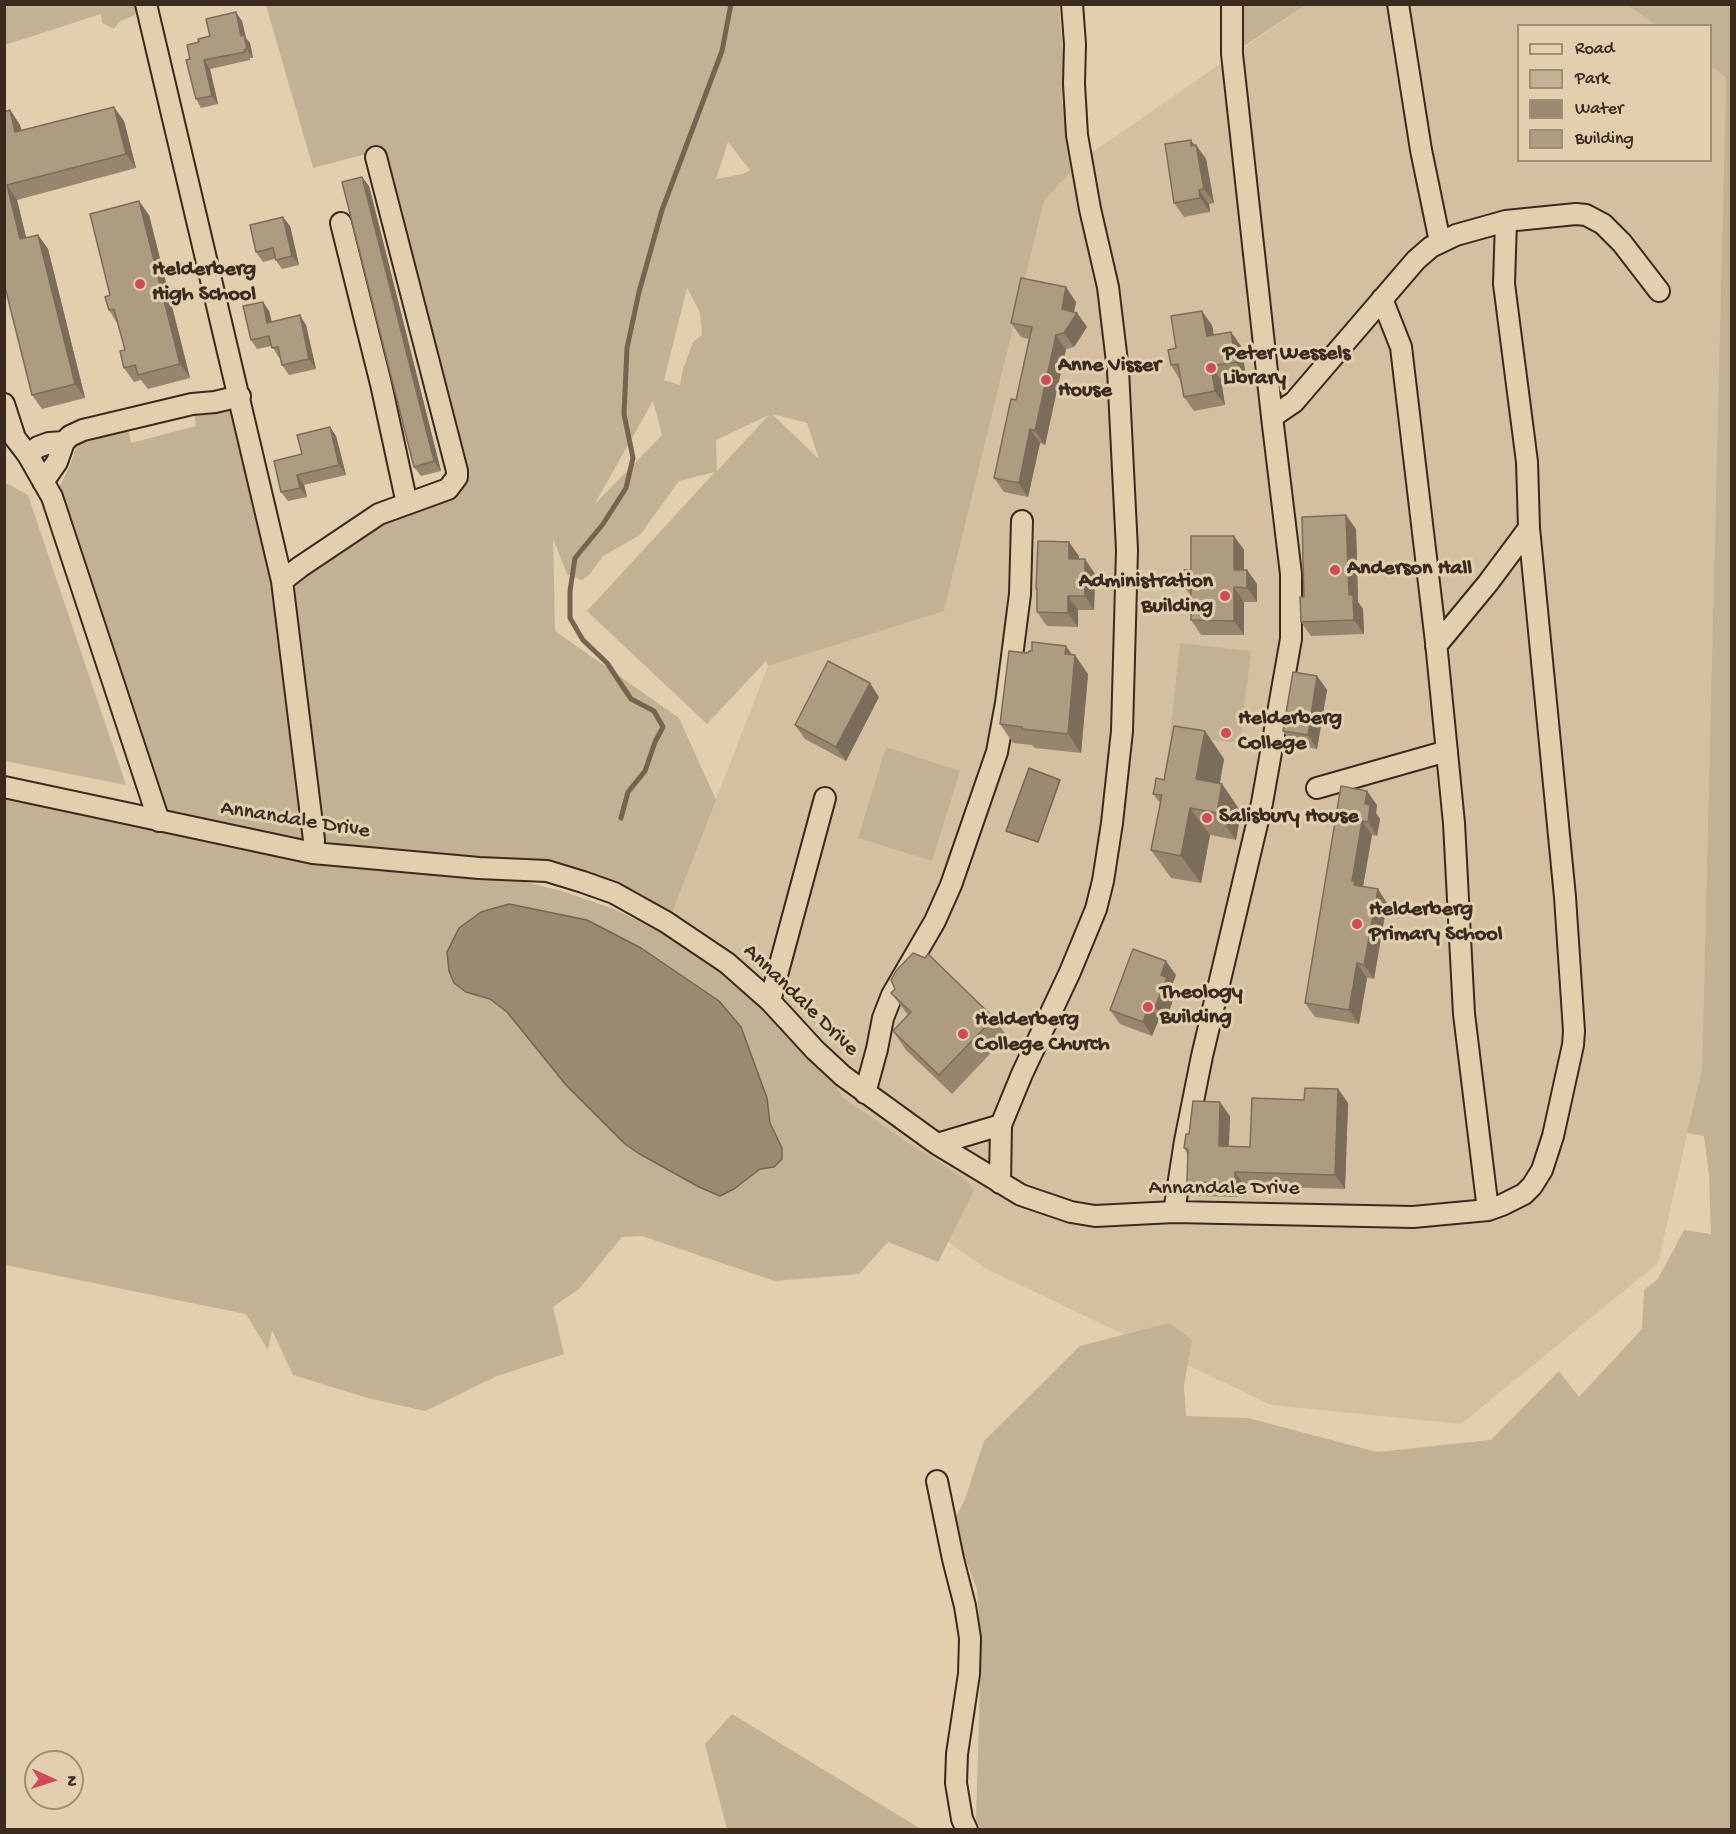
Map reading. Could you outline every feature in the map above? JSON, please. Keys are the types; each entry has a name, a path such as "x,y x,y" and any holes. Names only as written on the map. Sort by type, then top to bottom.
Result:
{"street":[{"path":"146,4 282,581 313,828 314,853"},
{"path":"1000,1184 1001,1125 1071,972 1096,909 1112,823 1122,731 1127,550 1118,370 1108,287 1090,209 1077,135 1074,84 1075,44 1071,4"},
{"path":"1174,1212 1202,1056 1262,803 1291,639 1291,574 1232,54 1232,4"},
{"path":"1398,4 1421,150 1440,242"},
{"path":"282,581 380,514 448,489 456,479 457,471 376,157"},
{"path":"1272,417 1294,402 1416,260 1440,242 1456,235 1506,221 1576,214 1595,218 1622,243 1659,291"},
{"path":"1437,646 1529,528 1527,462 1504,284 1506,221"},
{"path":"341,223 381,384 407,504"},
{"path":"1382,299 1401,347 1437,646 1454,823 1464,1014 1488,1210"},
{"path":"43,482 62,454 64,442 70,436 83,430 192,404 215,402 240,396"},
{"path":"4,404 15,438 28,455 52,497 159,821"},
{"path":"28,455 38,447 49,443 64,442"},
{"path":"865,1093 878,1049 883,1018 892,995 935,921 951,885 997,752 1006,703 1020,594 1022,521"},
{"name":"Annandale Drive","path":"4,787 314,853 547,872 614,893 666,922 727,963 770,1001 814,1050 865,1093 937,1144 1000,1184 1021,1195 1048,1204 1087,1214 1174,1212 1413,1217 1488,1210 1514,1200 1532,1186 1542,1170 1553,1136 1574,1031 1565,897 1529,528"},
{"path":"1317,788 1447,751"},
{"path":"770,1001 825,798"},
{"path":"937,1144 1001,1125"},
{"path":"937,1480 970,1638 969,1674 957,1754 956,1783 962,1819 967,1830"}],"shaded area":[{"name":"Helderberg College","path":"1306,5 1627,5 1654,24 1517,24 1517,162 1712,162 1712,67 1726,77 1702,1069 1658,1263 1461,1424 1271,1405 985,1268 632,1015 768,666 944,610 1044,201 1081,160"}],"green space":[{"path":"102,4 103,6 103,4 138,5 135,15 119,22 114,29 102,23 101,14 5,45 4,5"},
{"path":"266,5 1059,5 1064,66 1062,104 1075,102 1081,160 1044,201 944,611 768,666 766,661 707,724 587,611 715,472 679,481 640,535 603,556 590,574 582,580 567,574 553,539 555,631 679,718 716,800 670,918 618,888 321,846 287,591 298,572 381,519 453,490 457,447 385,149 313,168","holes":["728,142 750,170 743,174 716,179","687,288 700,312 702,335 693,342 680,385 664,380","653,401 662,435 594,505","772,414 807,423 819,459","769,415 717,471 716,440"]},
{"path":"1232,5 1306,5 1232,54"},
{"path":"1627,5 1731,5 1731,1829 980,1829 976,1819 981,1654 977,1589 952,1525 965,1499 984,1441 1080,1346 1169,1323 1192,1340 1184,1386 1186,1416 1248,1418 1377,1452 1491,1440 1559,1371 1579,1397 1642,1329 1644,1290 1658,1279 1684,1230 1711,1234 1709,1175 1704,1136 1687,1133 1702,1069 1726,78 1712,67 1712,24 1654,24"},
{"path":"229,407 241,420 277,581 309,842 165,811 64,513 59,487 81,438 128,429 131,443 196,426 194,413"},
{"path":"4,482 28,495 126,785 5,761"},
{"path":"1180,643 1251,651 1240,743 1170,735"},
{"path":"886,747 960,771 932,861 858,838"},
{"path":"5,790 399,865 399,872 509,878 562,891 614,909 671,937 697,954 752,1000 772,1009 815,1050 843,1098 966,1180 974,1191 938,1262 888,1242 859,1274 775,1281 642,1236 622,1237 579,1289 553,1307 564,1354 497,1376 425,1411 368,1398 293,1375 272,1330 268,1350 246,1314 5,1265","holes":["587,920 641,948 719,1001 767,1098 770,1123 778,1139 774,1167 760,1168 751,1176 593,1111 566,1085 507,1012 490,999 466,992 454,983 449,971 447,952"]},
{"path":"732,1714 921,1829 727,1829 705,1744"}],"water":[{"path":"1029,768 1060,780 1038,842 1006,831"},
{"path":"509,904 587,920 641,948 719,1001 741,1027 767,1098 770,1123 782,1148 782,1159 774,1167 760,1169 734,1189 720,1196 699,1187 625,1144 566,1085 507,1012 490,999 466,992 454,983 449,971 447,952 459,928 481,912"}],"building":[{"path":"236,12 241,36 244,35 247,49 244,50 245,52 204,60 212,96 196,99 186,60 190,59 187,45 210,36 206,19"},
{"path":"114,107 126,154 7,185 20,239 38,235 75,384 32,395 4,283 4,112 10,110 15,132"},
{"path":"1191,140 1191,146 1196,145 1204,189 1199,190 1200,198 1174,203 1165,144"},
{"path":"362,177 434,461 414,467 342,182"},
{"path":"139,201 180,364 138,375 135,365 124,368 120,351 125,350 114,309 109,310 105,297 110,295 90,214"},
{"path":"283,217 292,256 276,260 273,248 256,252 250,225"},
{"path":"1021,278 1066,287 1062,309 1077,313 1064,333 1056,335 1035,431 1030,429 1019,483 994,478 1011,399 1016,400 1032,327 1011,323"},
{"path":"263,302 267,323 300,315 309,359 282,365 278,347 272,348 269,336 251,340 243,306"},
{"name":"Peter Wessels Library","path":"1202,311 1207,336 1231,332 1236,362 1211,366 1215,391 1184,397 1178,364 1171,365 1168,350 1176,348 1171,316"},
{"path":"330,427 339,465 297,475 300,488 281,492 274,461 302,454 297,435"},
{"name":"Anderson Hall","path":"1346,515 1349,595 1353,595 1354,620 1301,622 1300,597 1304,597 1302,517"},
{"name":"Administration Building","path":"1191,536 1234,536 1234,570 1247,570 1247,588 1234,587 1234,621 1191,620 1191,586 1184,586 1183,577 1184,570 1191,570"},
{"path":"1038,541 1069,542 1069,559 1085,559 1085,596 1068,596 1068,613 1037,612"},
{"path":"1032,642 1066,646 1065,654 1075,655 1068,734 1000,724 1009,651 1028,653 1032,651"},
{"path":"828,661 870,683 836,747 795,725"},
{"path":"1293,672 1317,676 1308,735 1283,731"},
{"path":"1174,726 1205,731 1196,779 1222,784 1217,813 1190,808 1181,856 1151,850 1162,795 1153,794 1156,778 1164,780"},
{"name":"Helderberg Primary School","path":"1341,786 1367,791 1365,804 1370,805 1368,822 1362,821 1352,881 1355,881 1354,885 1378,889 1364,965 1357,963 1349,1010 1305,1003"},
{"path":"1133,949 1166,961 1161,975 1167,978 1155,1007 1149,1005 1143,1022 1110,1010"},
{"name":"Helderberg College Church","path":"913,953 925,958 928,954 994,1018 939,1075 893,1031 911,1012 891,993 895,989 891,980 896,971"},
{"path":"1305,1088 1338,1089 1335,1175 1235,1172 1235,1183 1187,1182 1188,1149 1184,1148 1186,1134 1189,1134 1193,1101 1220,1102 1219,1146 1250,1147 1252,1098 1304,1100"}],"waterway":[{"path":"621,818 628,792 645,771 663,727 654,711 631,699 607,663 583,640 570,618 570,591 575,558 603,524 626,488 633,458 624,414 627,348 639,292 662,210 722,51 731,4"}],"place":[{"name":"Helderberg High School","path":"140,284"},
{"name":"Peter Wessels Library","path":"1211,368"},
{"name":"Anne Visser House","path":"1046,380"},
{"name":"Anderson Hall","path":"1335,570"},
{"name":"Administration Building","path":"1225,596"},
{"name":"Helderberg College","path":"1226,733"},
{"name":"Salisbury House","path":"1207,818"},
{"name":"Helderberg Primary School","path":"1357,924"},
{"name":"Theology Building","path":"1148,1007"},
{"name":"Helderberg College Church","path":"963,1034"}]}
